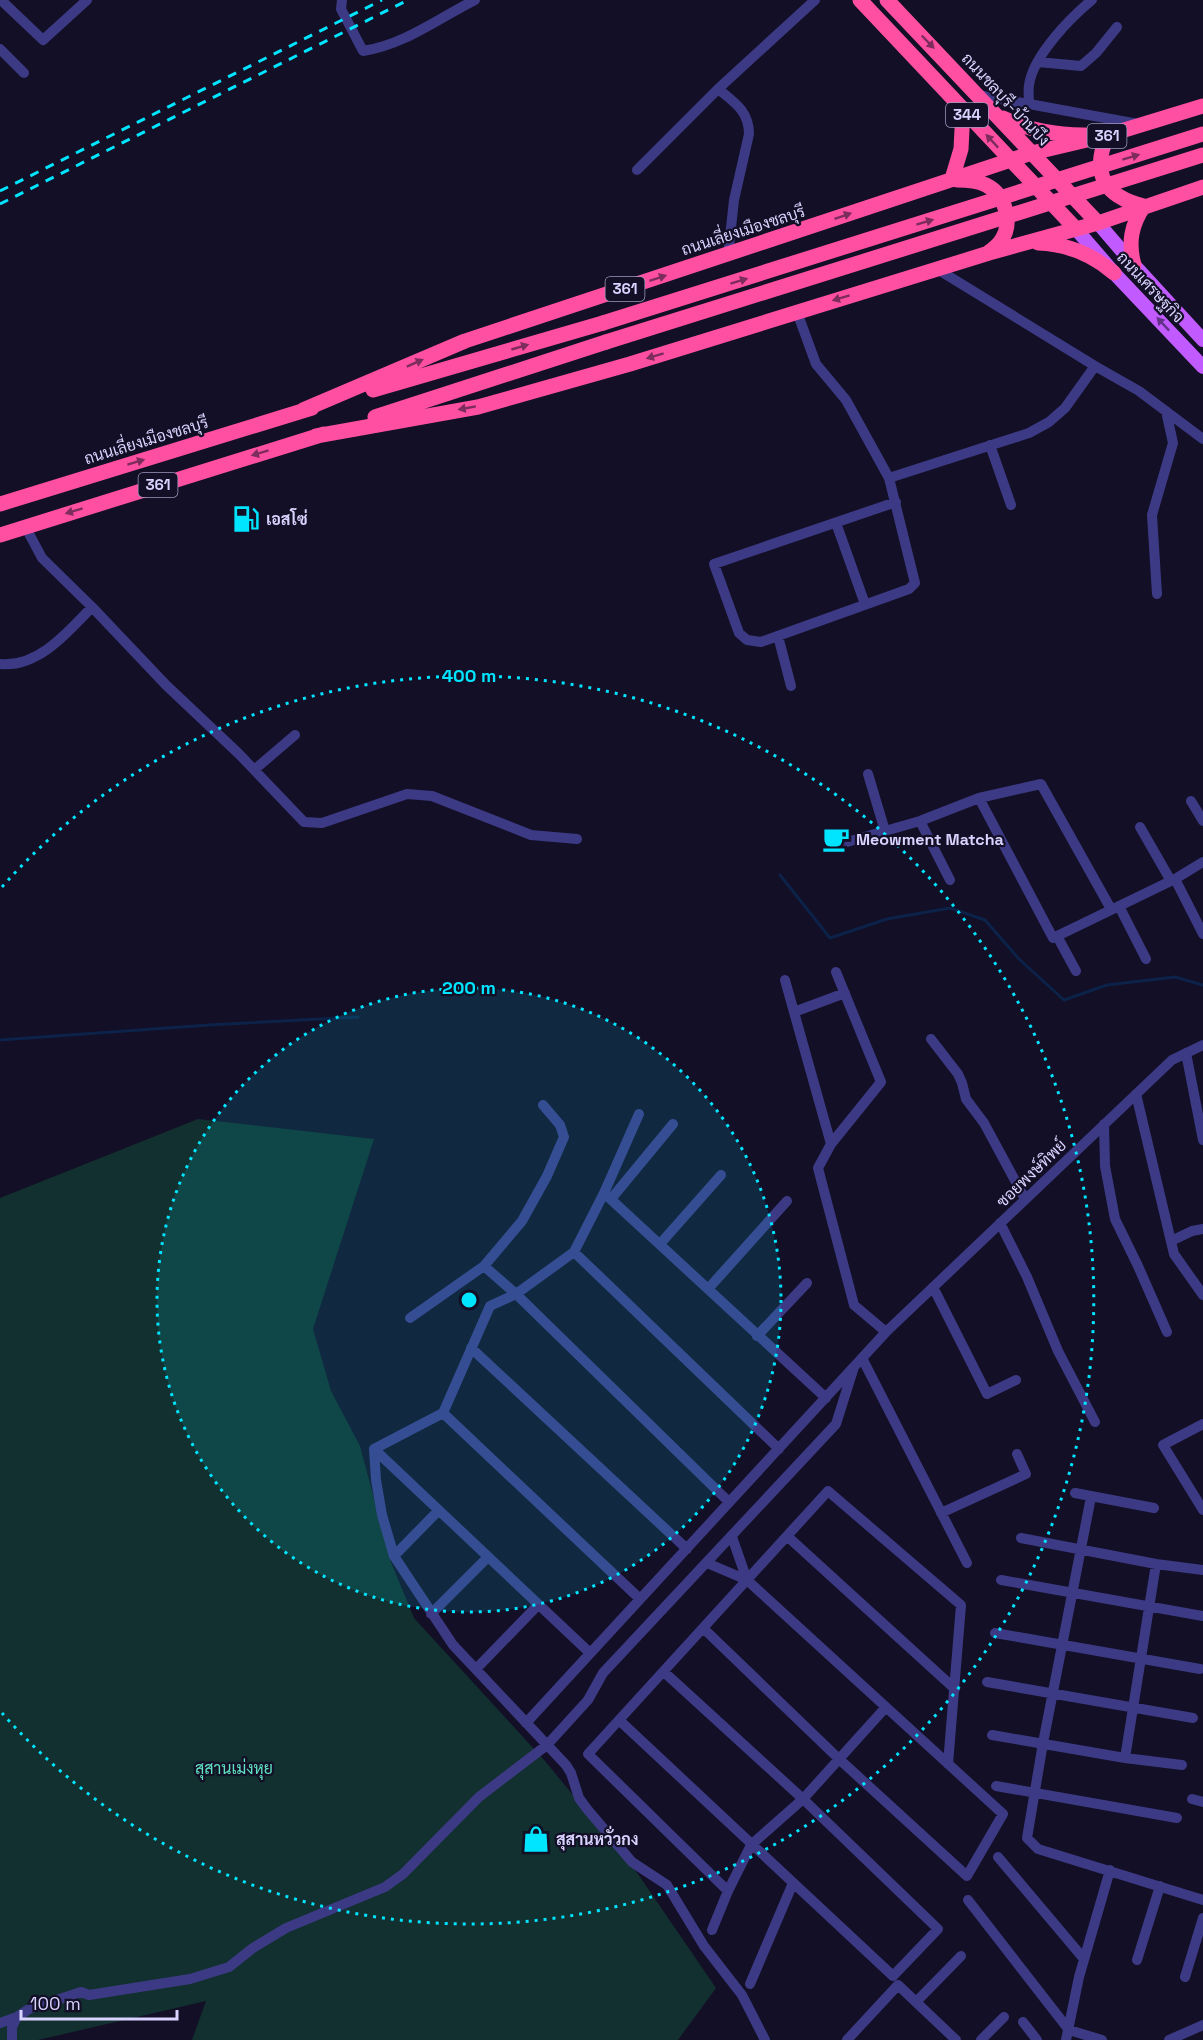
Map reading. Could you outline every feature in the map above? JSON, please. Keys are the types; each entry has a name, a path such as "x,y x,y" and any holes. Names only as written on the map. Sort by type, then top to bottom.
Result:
{"highway":[{"name":"344","path":"860,0 1076,229"},
{"name":"ถนนชลบุรี-บ้านบึง","path":"887,0 1098,223"},
{"name":"ถนนเลี่ยงเมืองชลบุรี","path":"303,411 465,341 1009,160 1144,125 1203,106"},
{"path":"963,110 962,149 951,179 986,185 999,195 1006,210 1007,226 1001,242 989,253"},
{"path":"997,116 1015,124 1052,134 1108,135 1100,161 1102,174 1108,187 1118,197 1144,206 1131,234 1131,255 1134,265"},
{"name":"ถนนเลี่ยงเมืองชลบุรี","path":"0,504 303,411 603,323 1203,134"},
{"name":"361","path":"0,535 1203,155"},
{"name":"361","path":"316,436 478,406 630,364 989,253 1098,223 1203,187"},
{"path":"1022,244 1050,243 1078,250 1091,256 1114,273"}],"main road":[{"name":"ถนนเศรษฐกิจ","path":"1098,223 1134,265 1200,334"},
{"name":"ถนนเศรษฐกิจ","path":"1076,229 1114,273 1203,367"}],"street":[{"path":"1,0 43,40 87,0"},
{"path":"342,0 341,9 363,51 404,38 475,0"},
{"path":"637,170 718,89 815,0"},
{"path":"1029,104 1029,84 1038,62 1052,40 1077,12 1092,0"},
{"path":"1038,62 1081,66 1096,53 1117,27"},
{"path":"0,49 24,73"},
{"path":"718,89 744,111 749,123 749,134 734,200 728,255"},
{"path":"978,95 1144,125"},
{"path":"937,269 1139,391 1203,439"},
{"path":"797,312 816,364 846,400 888,478 896,502 915,583 909,589 761,642 752,642 739,633 714,564 896,502"},
{"path":"888,478 1029,433 1049,422 1065,408 1095,366"},
{"path":"1157,594 1152,515 1173,442 1166,411"},
{"path":"990,445 1011,505"},
{"path":"836,523 865,604"},
{"path":"25,526 42,558 304,822 322,824 407,795 432,796 531,835 577,839"},
{"path":"0,664 14,665 41,654 92,607"},
{"path":"778,636 791,686"},
{"path":"254,770 295,735"},
{"path":"868,774 885,831"},
{"path":"840,844 920,821 979,798 1041,784 1146,959"},
{"path":"979,798 1053,938 1173,880 1203,862"},
{"path":"1191,801 1203,821"},
{"path":"920,821 950,880"},
{"path":"1140,827 1203,934"},
{"path":"1057,936 1076,971"},
{"path":"836,972 881,1082 831,1144 818,1168 854,1305 886,1332"},
{"path":"784,980 831,1144"},
{"path":"794,1012 845,993"},
{"path":"931,1039 958,1074 966,1099 984,1124 1025,1199"},
{"name":"ซอยพงษ์ทิพย์","path":"526,1723 886,1332 1172,1060 1203,1045"},
{"path":"1186,1053 1203,1140"},
{"path":"1136,1094 1174,1254 1203,1295"},
{"path":"410,1318 484,1266 522,1221 547,1176 564,1137 560,1125 543,1105"},
{"path":"374,1449 444,1413 490,1306 516,1294 574,1252 607,1196 639,1114"},
{"path":"607,1196 673,1124"},
{"path":"1104,1124 1105,1166 1115,1219 1167,1332"},
{"path":"660,1244 722,1174"},
{"path":"607,1196 826,1398"},
{"path":"708,1289 787,1202"},
{"path":"1000,1223 1027,1277 1058,1351 1095,1422"},
{"path":"1171,1241 1192,1231 1203,1229"},
{"path":"574,1252 779,1449"},
{"path":"484,1266 516,1294 729,1502"},
{"path":"757,1336 807,1282"},
{"path":"933,1287 987,1394 1016,1380"},
{"path":"471,1347 687,1549"},
{"path":"862,1358 967,1563"},
{"path":"0,2023 17,2017 29,2009 81,1992 89,1995 190,1979 229,1967 253,1948 286,1928 385,1887 403,1874 479,1797 547,1745 588,1700 603,1673 836,1424 854,1367"},
{"path":"444,1413 640,1599"},
{"path":"1203,1424 1163,1445 1203,1510"},
{"path":"374,1449 590,1653"},
{"path":"374,1449 382,1515 394,1556 431,1614 453,1645 566,1765 579,1798 632,1862 667,1885 704,1946 742,1995 765,2040"},
{"path":"941,1513 1026,1474 1017,1454"},
{"path":"728,1891 588,1754 828,1491 961,1605 948,1764"},
{"path":"1076,1493 1154,1508"},
{"path":"1091,1497 1052,1693 1027,1838 1038,1849 1203,1900"},
{"path":"394,1556 439,1510"},
{"path":"787,1536 955,1689"},
{"path":"732,1537 747,1580"},
{"path":"1020,1538 1156,1564 1203,1570"},
{"path":"431,1614 489,1557"},
{"path":"703,1628 839,1759 967,1876 1003,1814 747,1580 707,1563"},
{"path":"1125,1758 1156,1564"},
{"path":"1001,1580 1203,1616"},
{"path":"476,1669 538,1605"},
{"path":"995,1633 1200,1669"},
{"path":"619,1720 893,1976 938,1929 804,1799 664,1672"},
{"path":"987,1682 1193,1718"},
{"path":"712,1930 728,1891 752,1845 804,1799 886,1707"},
{"path":"992,1735 1125,1758 1182,1765"},
{"path":"996,1786 1177,1818"},
{"path":"998,1857 1084,1959"},
{"path":"1068,2035 1080,1971 1110,1870"},
{"path":"750,1984 793,1883"},
{"path":"1137,1960 1160,1886"},
{"path":"968,1900 1068,2035 1102,2040"},
{"path":"1185,1977 1203,1918"},
{"path":"916,2002 961,1956"},
{"path":"847,2040 898,1985 956,2040"},
{"path":"12,2040 12,2027 17,2017"},
{"path":"981,2040 1004,2017"},
{"path":"1023,2022 1037,2040"},
{"path":"1169,2040 1203,2025"}],"green space":[{"name":"สุสานเม่งหุย","path":"198,1119 374,1139 313,1329 331,1391 360,1446 391,1562 414,1618 545,1761 638,1874 716,1988 678,2040 192,2040 206,2001 38,2040 0,2040 0,1198"}],"waterway":[{"path":"780,875 830,938 887,919 950,908 985,920 1019,959 1064,1000 1107,985 1175,977 1203,985"},
{"path":"0,1040 358,1017"}],"railway":[{"path":"0,191 382,0"},
{"path":"0,204 408,0"}],"place":[{"name":"เอสโซ่","path":"246,519"},
{"name":"Meowment Matcha","path":"836,839"},
{"name":"สุสานหวั่วกง","path":"536,1839"}]}
